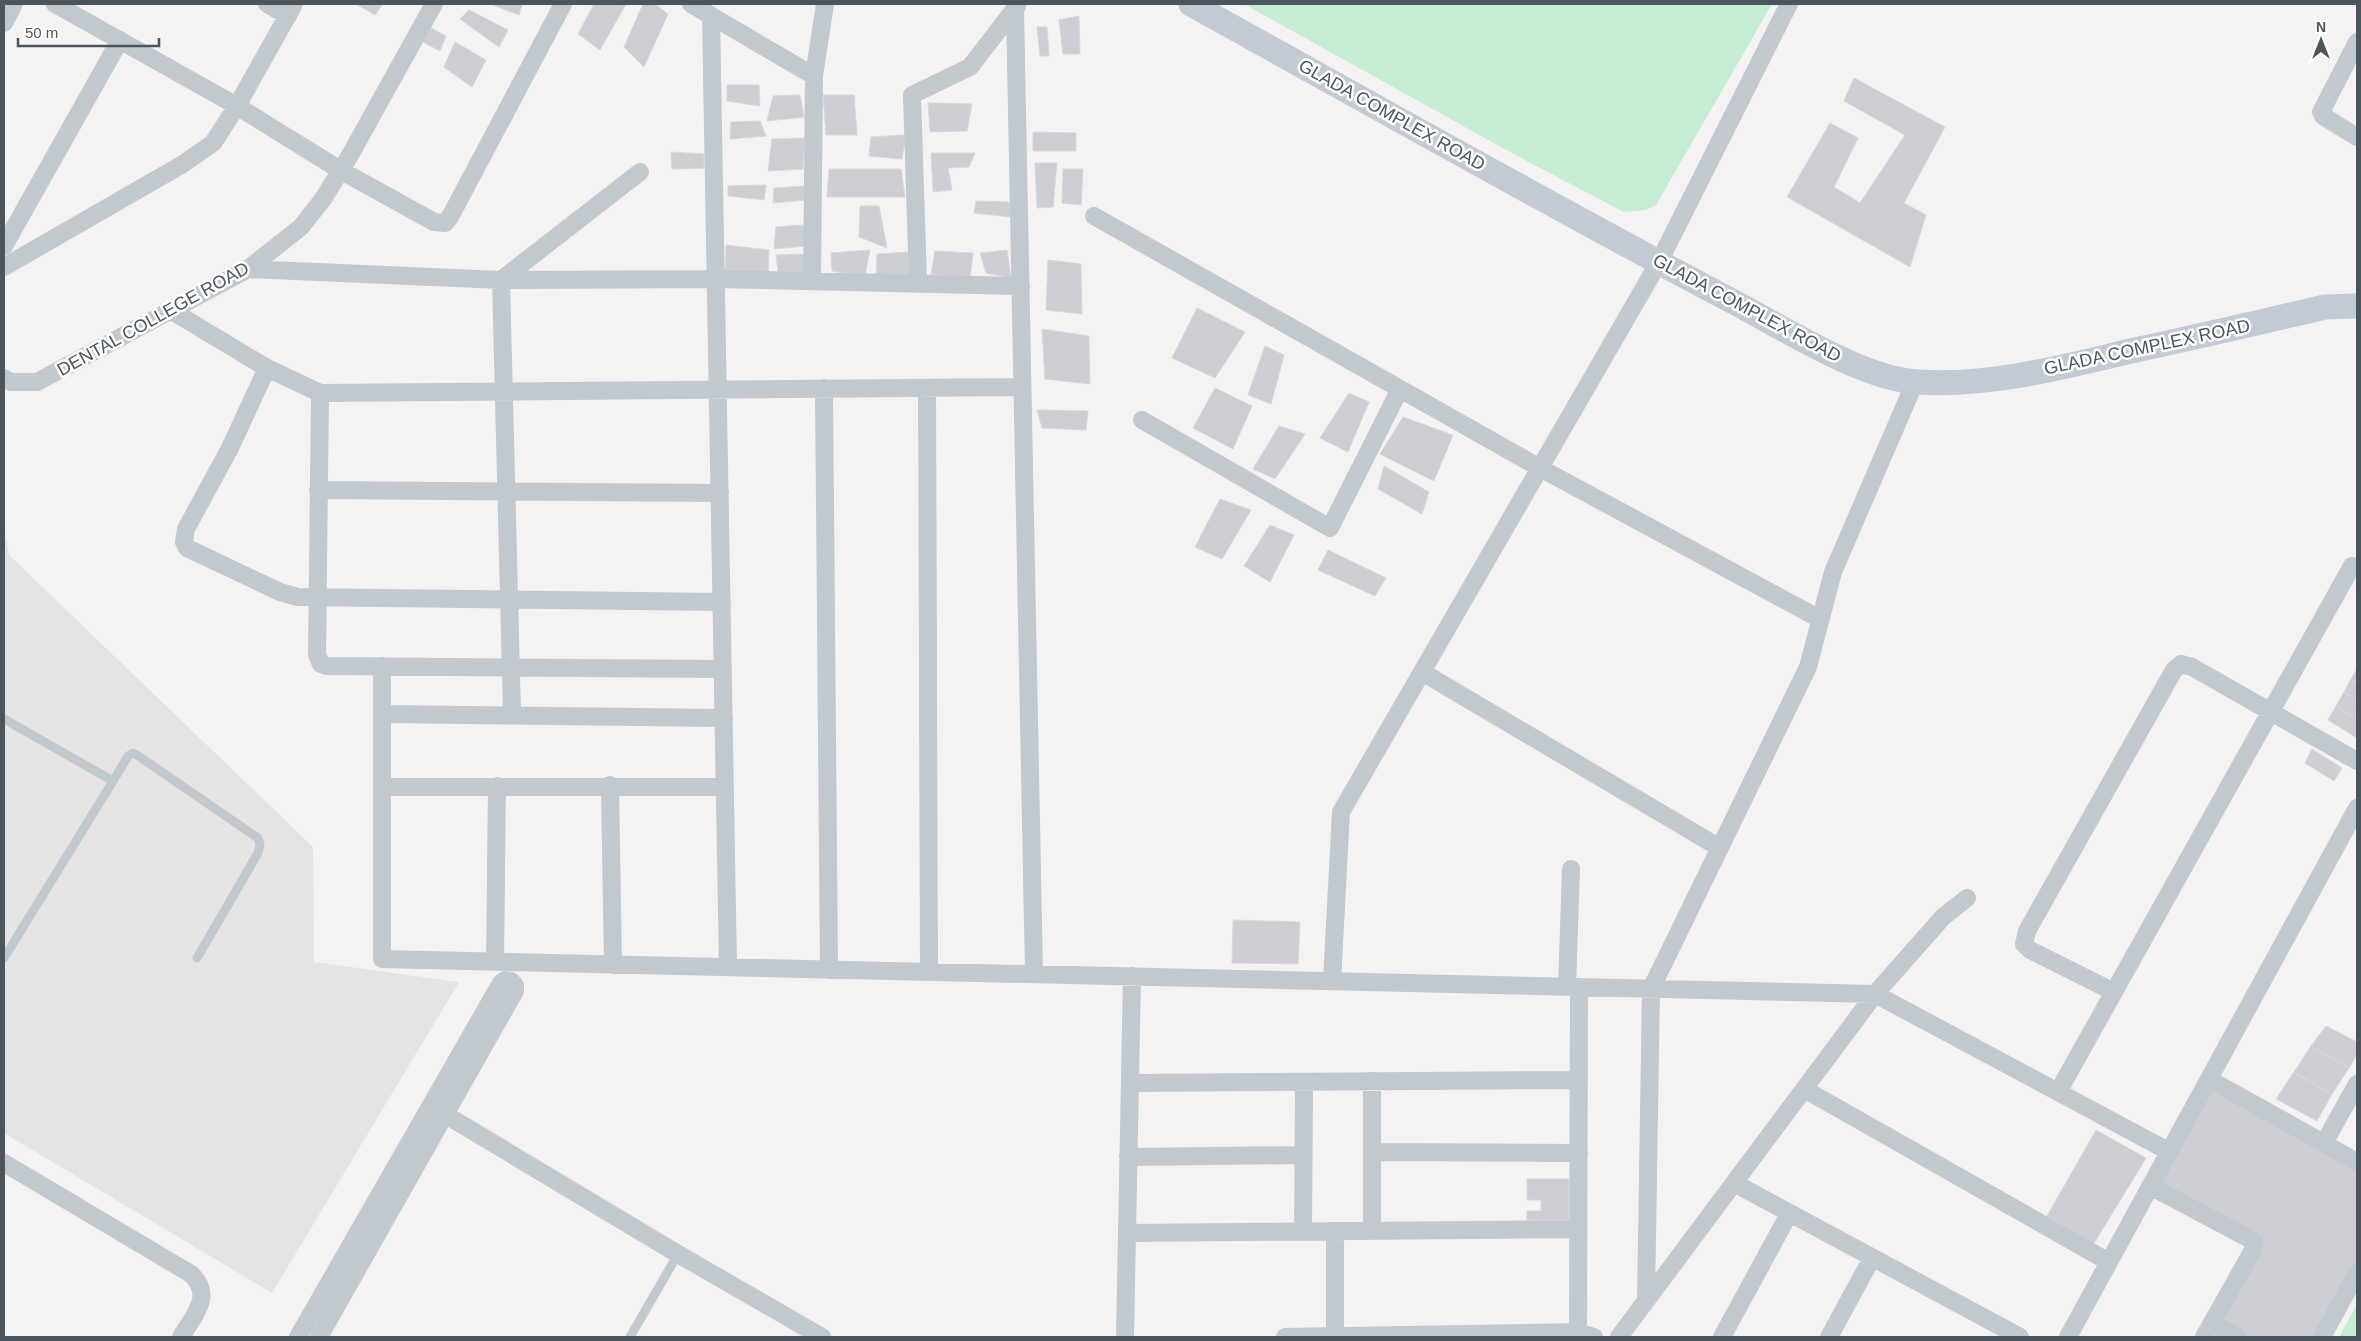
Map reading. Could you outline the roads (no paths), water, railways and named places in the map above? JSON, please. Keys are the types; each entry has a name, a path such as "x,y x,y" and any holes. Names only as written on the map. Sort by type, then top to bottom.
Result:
{"street":[{"path":"4,23 14,4"},
{"path":"55,4 236,106 340,170 434,222 445,222 450,218 563,4"},
{"path":"4,267 183,164 213,142 291,10 267,4"},
{"name":"DENTAL COLLEGE ROAD","path":"4,378 11,382 37,382 248,269 301,227 323,199 434,4"},
{"path":"690,4 814,76"},
{"path":"812,281 814,76 825,4"},
{"name":"GLADA COMPLEX ROAD","path":"1191,4 1659,262 1843,359 1883,375 1914,382 1958,382 2012,375 2085,362 2325,307 2357,306"},
{"path":"1332,981 1341,812 1659,262 1789,4"},
{"path":"918,283 912,95 970,67 1016,7"},
{"path":"1016,7 1034,974"},
{"path":"711,16 728,967"},
{"path":"4,246 120,40"},
{"path":"2357,42 2322,112 2323,116 2357,137"},
{"path":"501,280 640,172"},
{"path":"1094,216 1540,468 1820,619"},
{"path":"248,269 501,280 716,279 1021,286"},
{"path":"501,280 512,714"},
{"path":"172,311 266,368 320,393 1022,387"},
{"path":"266,368 230,448 186,529 184,542 187,548 280,592 298,597 722,602"},
{"path":"1646,1301 1651,989 1808,667 1833,572 1914,382"},
{"path":"824,388 829,970"},
{"path":"927,388 929,972"},
{"path":"1142,420 1330,528 1400,389"},
{"path":"320,393 317,655 321,664 723,669"},
{"path":"318,490 720,493"},
{"path":"2058,1092 2352,566"},
{"path":"2114,992 2030,950 2024,944 2026,931 2174,670 2181,664 2192,667 2357,761"},
{"path":"382,666 382,959 1875,994 2170,1152"},
{"path":"1422,672 1720,848"},
{"path":"382,714 512,714 724,718"},
{"path":"382,787 610,785 725,787"},
{"path":"610,785 613,964"},
{"path":"495,962 497,786"},
{"path":"2068,1337 2357,808"},
{"path":"1284,1337 1586,1335 1578,1229 1579,1080 1573,987 1571,869"},
{"path":"1619,1337 1875,994 1943,917 1967,898"},
{"path":"511,981 521,962"},
{"path":"1125,1337 1132,976"},
{"path":"298,1337 501,983 505,980 511,981 515,985 515,991 319,1337"},
{"path":"2210,1079 2357,1162"},
{"path":"1130,1083 1579,1080"},
{"path":"1372,1081 1372,1231"},
{"path":"1302,1231 1304,1082"},
{"path":"2324,1143 2357,1084"},
{"path":"1804,1089 2109,1262"},
{"path":"446,1114 678,1254 822,1337"},
{"path":"1372,1152 1578,1153"},
{"path":"1128,1157 1303,1155"},
{"path":"4,1163 191,1274 200,1282 203,1292 200,1304 181,1337"},
{"path":"1734,1183 2020,1337"},
{"path":"2150,1186 2248,1238 2254,1243 2253,1250 2208,1330 2238,1337"},
{"path":"1722,1337 1789,1214"},
{"path":"1127,1233 1578,1229"},
{"path":"1335,1231 1335,1337"},
{"path":"1829,1337 1872,1258"},
{"path":"2322,1337 2357,1273"}],"lane":[{"path":"4,719 113,781"},
{"path":"4,958 128,756 133,753 258,838 260,845 258,853 197,958"},
{"path":"630,1337 678,1254"}]}
